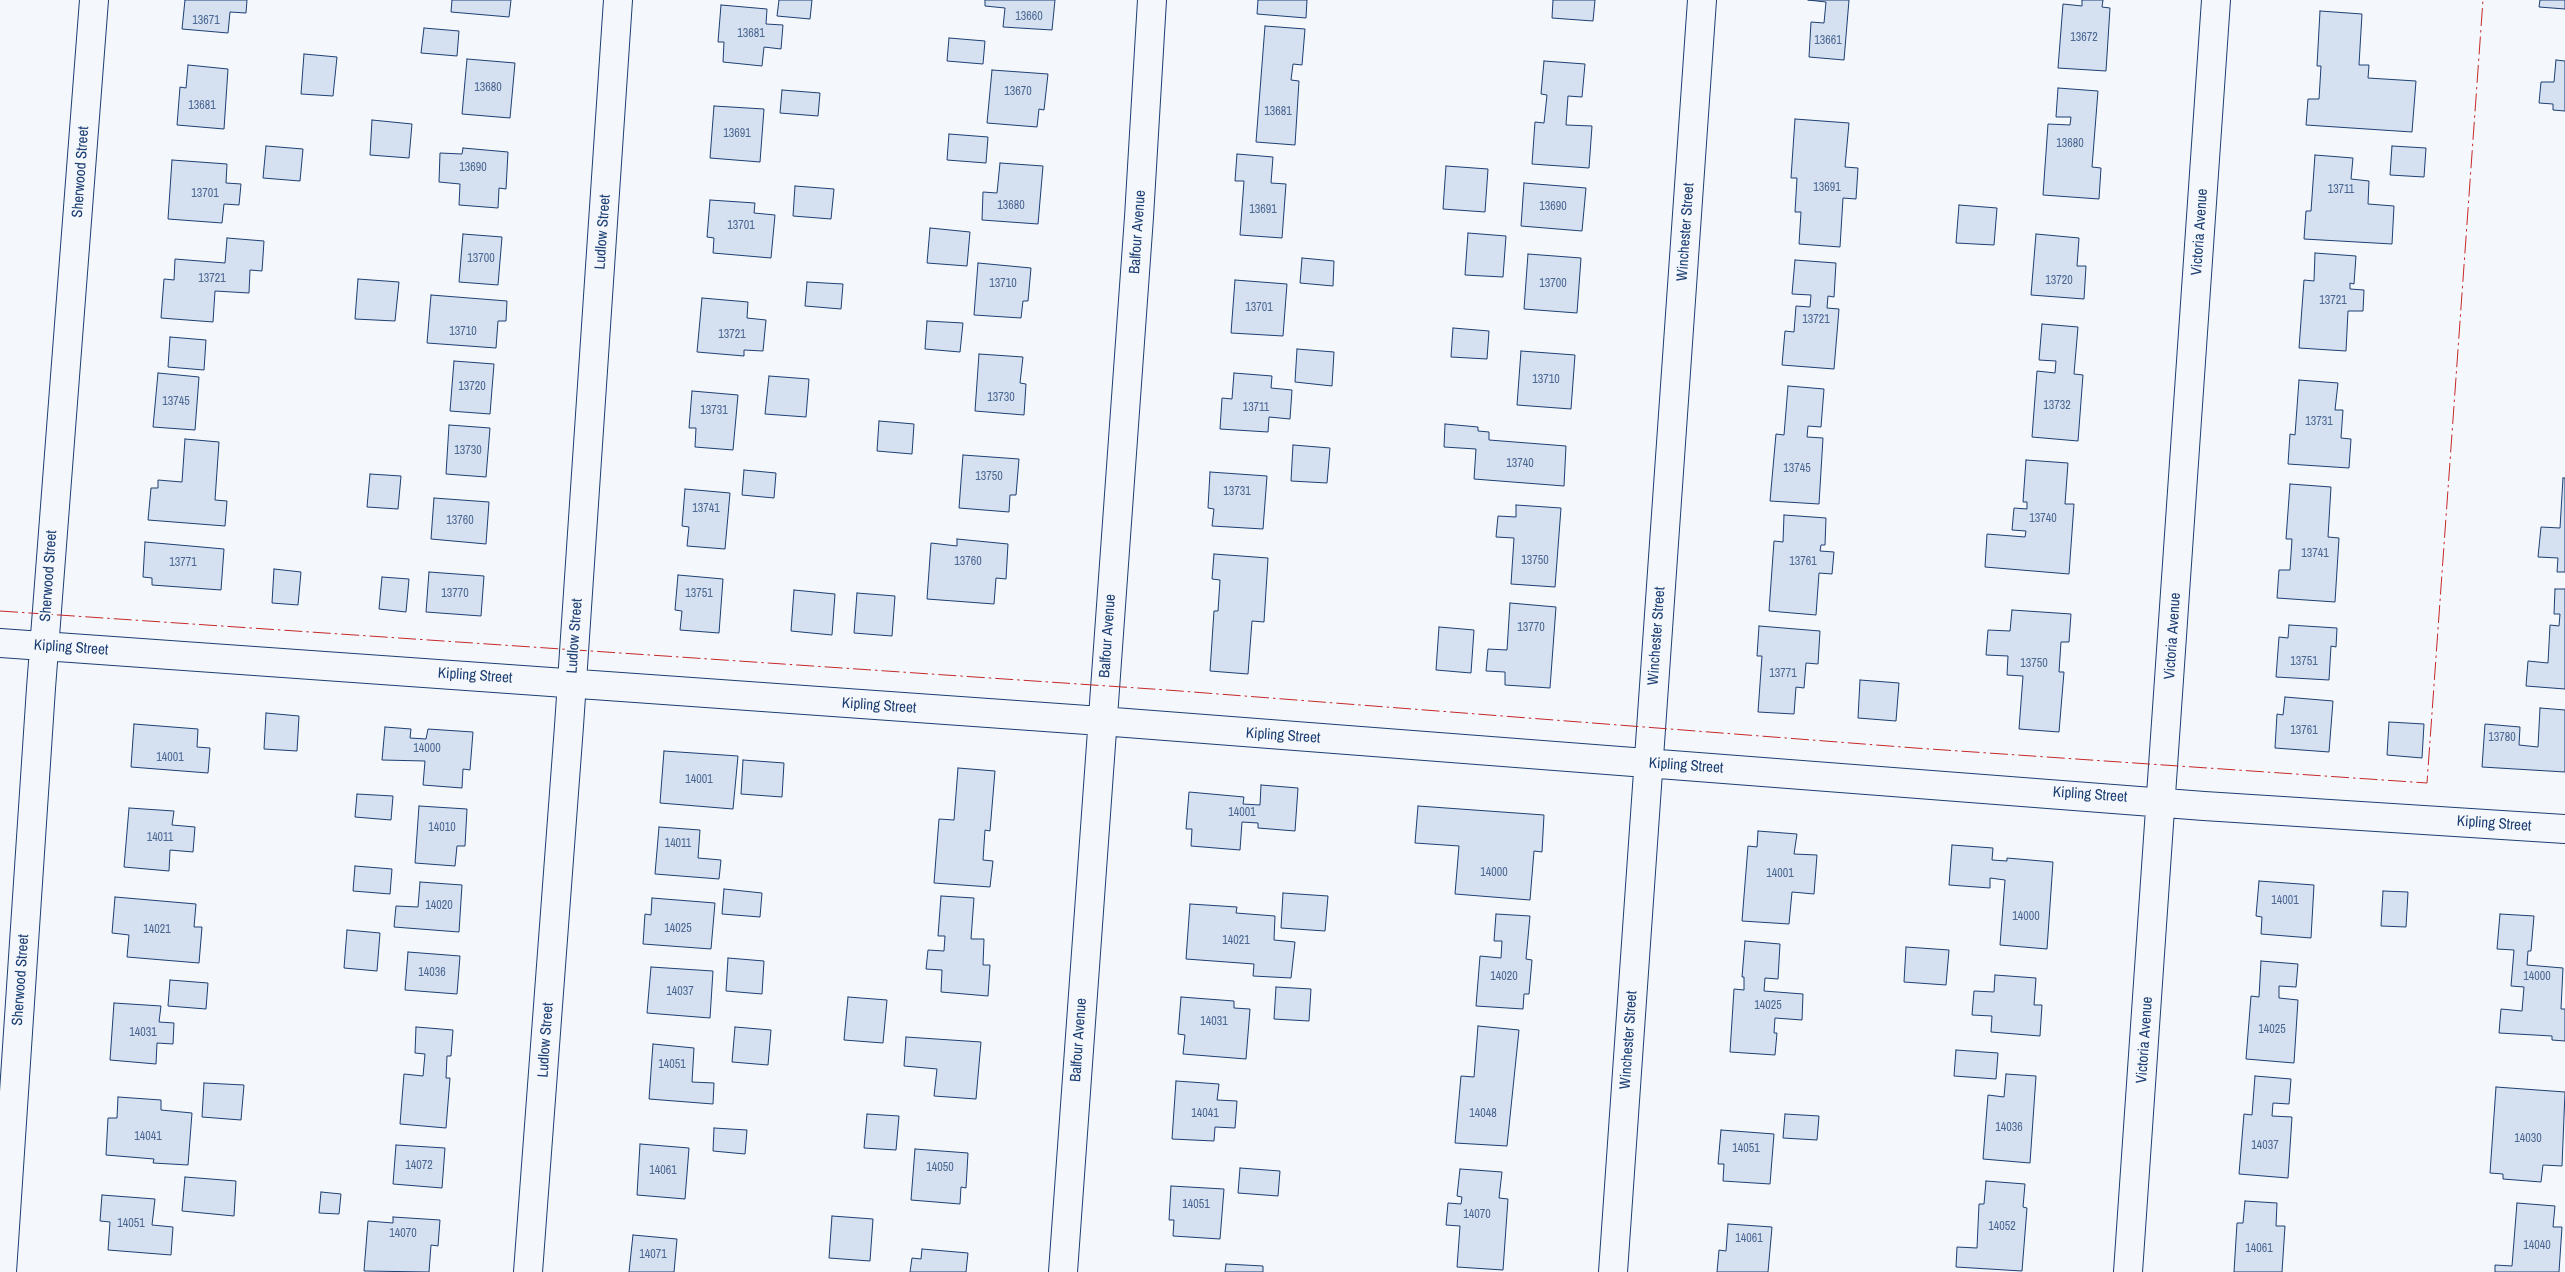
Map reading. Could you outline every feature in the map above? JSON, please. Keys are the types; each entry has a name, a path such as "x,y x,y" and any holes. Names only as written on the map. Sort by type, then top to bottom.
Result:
{"street":[{"name":"Sherwood Street","path":"2,1272 44,645 94,0"},
{"name":"Ludlow Street","path":"528,1272 572,684 618,0"},
{"name":"Balfour Avenue","path":"1063,1272 1101,721 1139,217 1152,0"},
{"name":"Winchester Street","path":"1613,1272 1702,0"},
{"name":"Victoria Avenue","path":"2128,1272 2216,0"},
{"name":"Kipling Street","path":"0,643 1101,721 2162,801 2565,829"}],"building":[{"path":"185,0 247,0 246,13 230,12 228,33 182,29"},
{"path":"452,0 511,0 509,17 451,12"},
{"path":"779,0 812,0 810,19 777,16"},
{"path":"985,0 1055,0 1052,30 1003,27 1005,8 985,6"},
{"path":"1258,0 1307,0 1306,18 1257,14"},
{"path":"1553,0 1595,0 1593,21 1552,18"},
{"path":"1808,0 1849,0 1844,60 1809,57 1811,22 1824,23 1826,2"},
{"path":"2082,0 2103,0 2102,7 2110,8 2106,71 2058,68 2063,4 2082,6"},
{"path":"2540,0 2565,0 2565,9 2539,7"},
{"path":"721,5 767,9 766,24 783,25 781,49 764,47 762,66 723,62 724,42 718,42"},
{"path":"2320,11 2362,14 2359,65 2369,65 2368,78 2416,81 2412,132 2306,125 2308,99 2319,99 2321,66 2317,66"},
{"path":"1265,26 1305,29 1302,65 1293,64 1291,80 1299,81 1295,145 1256,142"},
{"path":"424,28 459,31 457,56 421,53"},
{"path":"949,38 985,41 983,64 947,61"},
{"path":"304,54 337,57 333,96 301,94"},
{"path":"467,59 515,63 510,118 462,114"},
{"path":"2556,60 2565,61 2565,111 2553,110 2553,104 2539,103 2541,82 2554,82"},
{"path":"1544,61 1585,64 1582,97 1568,96 1566,125 1592,126 1589,168 1532,164 1535,122 1544,123 1547,95 1541,94"},
{"path":"188,65 228,69 224,129 177,125 180,87 186,88"},
{"path":"992,70 1048,74 1044,110 1039,109 1037,127 987,123"},
{"path":"2058,88 2098,91 2092,167 2101,168 2099,199 2043,195 2048,124 2070,125 2071,117 2056,117"},
{"path":"782,90 820,93 818,116 780,113"},
{"path":"714,106 764,109 760,162 710,158"},
{"path":"1795,119 1849,123 1845,167 1858,168 1856,199 1843,198 1840,247 1799,244 1801,212 1795,212 1797,178 1791,178"},
{"path":"372,120 412,124 409,158 370,155"},
{"path":"949,134 988,137 986,163 947,160"},
{"path":"266,146 303,149 300,181 263,178"},
{"path":"2392,146 2426,148 2424,177 2390,175"},
{"path":"463,148 508,152 506,189 499,188 498,208 459,205 460,184 439,182 440,153 462,154"},
{"path":"1237,154 1273,157 1271,183 1286,184 1282,238 1240,235 1244,181 1235,181"},
{"path":"2315,155 2353,158 2351,179 2369,181 2368,204 2394,206 2392,244 2304,239 2306,211 2311,211"},
{"path":"172,160 227,164 226,183 241,184 239,205 224,204 222,223 168,219"},
{"path":"1000,163 1043,166 1038,224 982,220 983,192 997,193"},
{"path":"1446,166 1488,169 1485,212 1443,209"},
{"path":"1524,183 1586,188 1582,231 1521,226"},
{"path":"795,186 834,189 831,219 793,216"},
{"path":"710,200 755,203 754,213 775,215 771,258 713,253 714,238 707,237"},
{"path":"1959,205 1997,208 1994,245 1956,243"},
{"path":"930,228 970,232 967,266 927,263"},
{"path":"1468,233 1506,236 1503,277 1465,275"},
{"path":"463,234 502,237 498,285 459,282"},
{"path":"2036,234 2079,238 2077,266 2086,266 2084,299 2031,295"},
{"path":"227,238 264,241 262,271 250,270 249,293 215,291 213,322 161,318 164,279 174,280 175,259 225,263"},
{"path":"2315,253 2356,256 2354,284 2350,283 2350,289 2364,290 2363,311 2348,311 2346,351 2299,348 2304,280 2314,281"},
{"path":"1528,254 1581,258 1577,313 1524,309"},
{"path":"1302,258 1334,261 1333,286 1300,283"},
{"path":"1795,260 1836,263 1834,297 1828,296 1827,308 1839,309 1834,369 1782,365 1785,331 1794,332 1796,306 1810,307 1811,295 1792,294"},
{"path":"978,263 1031,268 1028,301 1023,301 1021,318 974,315"},
{"path":"358,279 399,282 395,321 355,319"},
{"path":"1235,280 1287,284 1283,336 1231,333"},
{"path":"807,282 843,284 841,309 805,306"},
{"path":"431,295 507,301 506,321 498,321 496,348 427,343"},
{"path":"702,298 748,302 747,318 766,320 763,351 744,350 744,356 697,352"},
{"path":"927,321 963,323 960,352 925,349"},
{"path":"2042,324 2078,327 2074,374 2083,375 2078,441 2032,437 2037,371 2055,373 2056,361 2039,360"},
{"path":"1453,328 1489,331 1487,359 1451,357"},
{"path":"170,337 206,340 204,370 168,367"},
{"path":"1297,349 1334,352 1332,386 1295,382"},
{"path":"1521,351 1575,355 1571,409 1517,405"},
{"path":"979,354 1023,357 1020,383 1026,384 1024,415 975,411"},
{"path":"454,361 494,364 490,414 450,411"},
{"path":"158,373 199,377 195,430 153,427"},
{"path":"1234,373 1272,376 1271,388 1292,390 1290,419 1269,417 1268,432 1220,429 1222,398 1232,399"},
{"path":"769,376 809,379 806,417 765,414"},
{"path":"2299,380 2338,383 2335,410 2343,410 2341,438 2351,439 2349,468 2288,464 2290,434 2295,435"},
{"path":"1788,386 1824,389 1821,427 1808,426 1807,437 1823,438 1819,504 1770,501 1776,434 1784,435"},
{"path":"692,391 738,395 733,450 695,447 696,428 689,428"},
{"path":"879,421 914,424 912,454 877,451"},
{"path":"1445,424 1478,427 1478,431 1489,432 1489,440 1566,446 1564,486 1474,479 1476,449 1444,447"},
{"path":"449,425 490,428 486,477 446,474"},
{"path":"185,439 219,442 215,500 227,501 225,526 148,520 151,488 158,488 158,480 182,482"},
{"path":"1293,445 1330,448 1327,483 1291,481"},
{"path":"963,455 1019,459 1016,495 1010,495 1009,512 959,508"},
{"path":"2026,460 2068,463 2065,504 2074,504 2069,574 1985,567 1987,534 2025,537 2026,531 2012,530 2014,508 2027,509 2027,502 2023,502"},
{"path":"744,470 776,473 774,498 742,495"},
{"path":"1210,472 1267,476 1263,529 1212,526 1214,509 1208,508"},
{"path":"370,474 401,476 398,509 367,507"},
{"path":"2563,478 2565,478 2565,572 2557,572 2558,558 2538,557 2541,527 2560,528"},
{"path":"2290,484 2331,487 2328,537 2339,538 2335,602 2277,598 2279,570 2290,570 2292,539 2286,539"},
{"path":"685,489 730,493 725,549 687,546 689,527 682,526"},
{"path":"434,498 489,502 486,544 431,539"},
{"path":"1516,505 1561,508 1555,587 1511,584 1514,538 1496,537 1498,516 1516,517"},
{"path":"1784,515 1826,518 1825,545 1821,545 1820,551 1834,552 1832,574 1819,573 1816,615 1769,611 1774,541 1783,542"},
{"path":"957,539 1008,544 1006,579 996,578 994,604 927,599 931,543 957,546"},
{"path":"145,542 224,549 221,590 152,585 152,578 143,577"},
{"path":"1214,554 1268,558 1264,622 1252,621 1248,674 1210,671 1214,611 1218,611 1220,580 1212,579"},
{"path":"274,569 301,572 298,605 272,603"},
{"path":"429,572 484,576 481,616 426,612"},
{"path":"678,575 723,579 719,633 680,630 682,611 675,610"},
{"path":"382,577 409,579 406,612 379,609"},
{"path":"2555,589 2565,589 2565,689 2526,686 2528,661 2548,663 2550,625 2559,626 2560,614 2554,614"},
{"path":"794,590 835,594 832,635 791,631"},
{"path":"857,593 895,596 892,636 854,633"},
{"path":"1510,603 1556,607 1550,688 1505,685 1505,672 1486,671 1488,649 1507,650"},
{"path":"2012,610 2071,614 2069,642 2061,642 2059,672 2064,672 2059,732 2019,729 2023,676 2007,675 2008,656 1986,655 1988,630 2010,631"},
{"path":"2289,625 2337,628 2336,647 2331,646 2329,680 2276,677 2279,637 2288,638"},
{"path":"1759,626 1820,631 1818,664 1806,663 1804,688 1796,687 1794,714 1758,712 1762,656 1757,656"},
{"path":"1439,627 1474,630 1471,673 1436,670"},
{"path":"1860,680 1899,683 1896,721 1858,718"},
{"path":"2285,697 2333,701 2329,752 2275,748 2277,714 2283,715"},
{"path":"2540,708 2565,710 2565,772 2482,767 2485,724 2520,727 2519,745 2538,747"},
{"path":"266,713 299,716 297,751 264,749"},
{"path":"2389,722 2424,724 2422,758 2387,755"},
{"path":"134,724 198,729 197,747 210,748 208,773 131,767"},
{"path":"385,727 411,729 410,738 426,739 428,729 473,732 470,770 463,769 462,788 423,785 425,761 382,760"},
{"path":"664,751 738,756 733,809 660,803"},
{"path":"743,760 784,763 782,797 741,794"},
{"path":"958,768 995,771 990,831 985,830 983,860 993,861 990,887 934,883 939,819 954,820"},
{"path":"1261,785 1298,788 1295,831 1258,828 1258,823 1242,822 1240,850 1191,846 1192,829 1186,829 1189,792 1244,797 1243,804 1260,805"},
{"path":"357,794 393,796 391,820 355,817"},
{"path":"419,806 467,809 465,846 457,846 455,866 415,863"},
{"path":"1418,806 1544,815 1542,852 1534,851 1530,900 1455,894 1459,846 1415,843"},
{"path":"129,808 174,811 172,825 195,827 193,852 170,850 169,871 124,867"},
{"path":"659,827 700,830 698,858 721,860 719,879 655,874"},
{"path":"1758,831 1797,834 1794,854 1817,855 1814,894 1792,892 1789,924 1742,921 1748,846 1757,847"},
{"path":"1952,845 1993,848 1992,860 2007,861 2007,858 2053,862 2047,949 2000,945 2005,880 1990,878 1990,888 1949,885"},
{"path":"355,866 392,869 390,894 353,891"},
{"path":"2259,881 2314,885 2311,938 2261,934 2262,917 2256,916"},
{"path":"420,882 462,885 459,932 394,927 396,906 418,907"},
{"path":"724,889 762,893 760,917 722,914"},
{"path":"2383,891 2408,892 2406,927 2381,926"},
{"path":"1283,893 1328,896 1325,931 1281,928"},
{"path":"941,896 974,898 971,939 984,939 983,965 990,965 988,996 941,992 942,970 926,969 928,950 944,951 945,936 938,936"},
{"path":"115,897 196,904 194,927 202,927 199,963 127,957 129,935 112,933"},
{"path":"652,898 715,903 711,949 643,944 645,914 651,915"},
{"path":"1190,904 1237,907 1236,913 1275,916 1274,940 1295,942 1291,978 1253,976 1254,964 1186,959"},
{"path":"1496,914 1530,916 1526,959 1532,960 1529,994 1524,994 1523,1009 1476,1006 1480,956 1501,958 1502,941 1494,941"},
{"path":"2500,914 2534,916 2531,951 2528,951 2527,965 2563,968 2561,1009 2565,1009 2565,1041 2552,1040 2552,1036 2499,1033 2501,1009 2522,1011 2524,987 2511,986 2514,950 2497,949"},
{"path":"347,930 380,933 377,971 344,968"},
{"path":"1745,941 1780,944 1778,979 1765,978 1764,991 1803,994 1802,1020 1775,1018 1774,1033 1777,1033 1775,1055 1730,1052 1734,989 1744,990 1744,977 1742,977"},
{"path":"1906,947 1949,950 1946,985 1904,982"},
{"path":"408,952 460,956 457,994 405,990"},
{"path":"728,958 764,961 762,994 726,991"},
{"path":"2261,961 2298,964 2296,987 2279,986 2279,998 2298,1000 2294,1063 2246,1059 2251,996 2259,997"},
{"path":"651,967 713,971 710,1018 647,1013"},
{"path":"1995,975 2036,978 2034,1005 2042,1005 2040,1036 1991,1032 1992,1016 1972,1015 1974,991 1994,992"},
{"path":"170,980 208,983 206,1009 168,1006"},
{"path":"1276,987 1311,989 1309,1021 1274,1019"},
{"path":"848,997 887,1000 883,1043 844,1040"},
{"path":"1181,997 1234,1001 1234,1008 1250,1009 1246,1059 1183,1054 1185,1035 1178,1034"},
{"path":"114,1003 161,1006 159,1022 174,1023 173,1044 157,1043 156,1064 110,1060"},
{"path":"1478,1026 1519,1030 1507,1146 1455,1143 1461,1076 1474,1077"},
{"path":"416,1027 453,1030 451,1056 447,1056 446,1078 450,1078 446,1128 400,1124 404,1074 423,1076 425,1054 415,1053"},
{"path":"735,1027 771,1030 768,1065 732,1062"},
{"path":"906,1037 981,1042 976,1099 934,1096 937,1069 904,1066"},
{"path":"653,1044 694,1048 692,1082 714,1083 713,1104 649,1099"},
{"path":"1956,1050 1998,1053 1996,1079 1954,1076"},
{"path":"2006,1074 2036,1076 2030,1163 1983,1159 1988,1095 2004,1097"},
{"path":"2255,1076 2291,1079 2289,1104 2273,1103 2272,1116 2292,1117 2288,1178 2239,1174 2244,1114 2252,1115"},
{"path":"1176,1081 1219,1084 1217,1100 1237,1101 1235,1128 1215,1127 1214,1141 1172,1139"},
{"path":"204,1083 244,1085 241,1120 202,1117"},
{"path":"2496,1087 2565,1092 2562,1166 2543,1165 2541,1182 2503,1179 2503,1174 2490,1173"},
{"path":"118,1097 161,1100 161,1110 192,1113 188,1165 153,1163 154,1159 106,1155 108,1118 117,1118"},
{"path":"867,1114 899,1116 896,1150 864,1148"},
{"path":"1785,1114 1819,1116 1817,1140 1783,1138"},
{"path":"714,1128 747,1130 745,1154 713,1151"},
{"path":"1721,1130 1774,1134 1770,1184 1723,1181 1724,1164 1718,1164"},
{"path":"640,1144 689,1148 685,1199 637,1195"},
{"path":"396,1145 445,1148 442,1188 393,1184"},
{"path":"915,1149 968,1153 966,1188 961,1187 960,1204 911,1200"},
{"path":"1240,1168 1280,1171 1278,1196 1238,1193"},
{"path":"1460,1169 1502,1172 1499,1198 1508,1199 1503,1270 1457,1267 1460,1226 1446,1225 1448,1203 1461,1204 1462,1197 1457,1196"},
{"path":"185,1177 236,1181 234,1216 182,1211"},
{"path":"1986,1181 2025,1184 2023,1207 2027,1208 2022,1271 1956,1267 1957,1247 1977,1248 1979,1204 1984,1204"},
{"path":"1171,1186 1224,1189 1220,1239 1173,1236 1174,1220 1169,1220"},
{"path":"321,1192 341,1194 339,1214 319,1213"},
{"path":"102,1195 155,1199 152,1225 173,1227 171,1255 108,1250 110,1222 100,1221"},
{"path":"2245,1201 2277,1203 2276,1226 2285,1226 2282,1272 2234,1272 2237,1223 2243,1223"},
{"path":"2517,1203 2555,1206 2553,1227 2562,1227 2559,1272 2495,1272 2495,1265 2512,1266"},
{"path":"832,1216 873,1219 870,1261 829,1258"},
{"path":"393,1217 440,1220 438,1246 431,1245 429,1272 364,1271 368,1221 393,1223"},
{"path":"1728,1224 1772,1227 1768,1272 1717,1272 1719,1250 1726,1251"},
{"path":"633,1235 677,1239 674,1272 629,1272"},
{"path":"922,1249 968,1253 966,1272 910,1272 912,1258 921,1259"},
{"path":"1226,1264 1263,1266 1263,1272 1225,1272"}],"power":[{"path":"0,611 1167,690 1915,748 2427,783 2483,0"}]}
